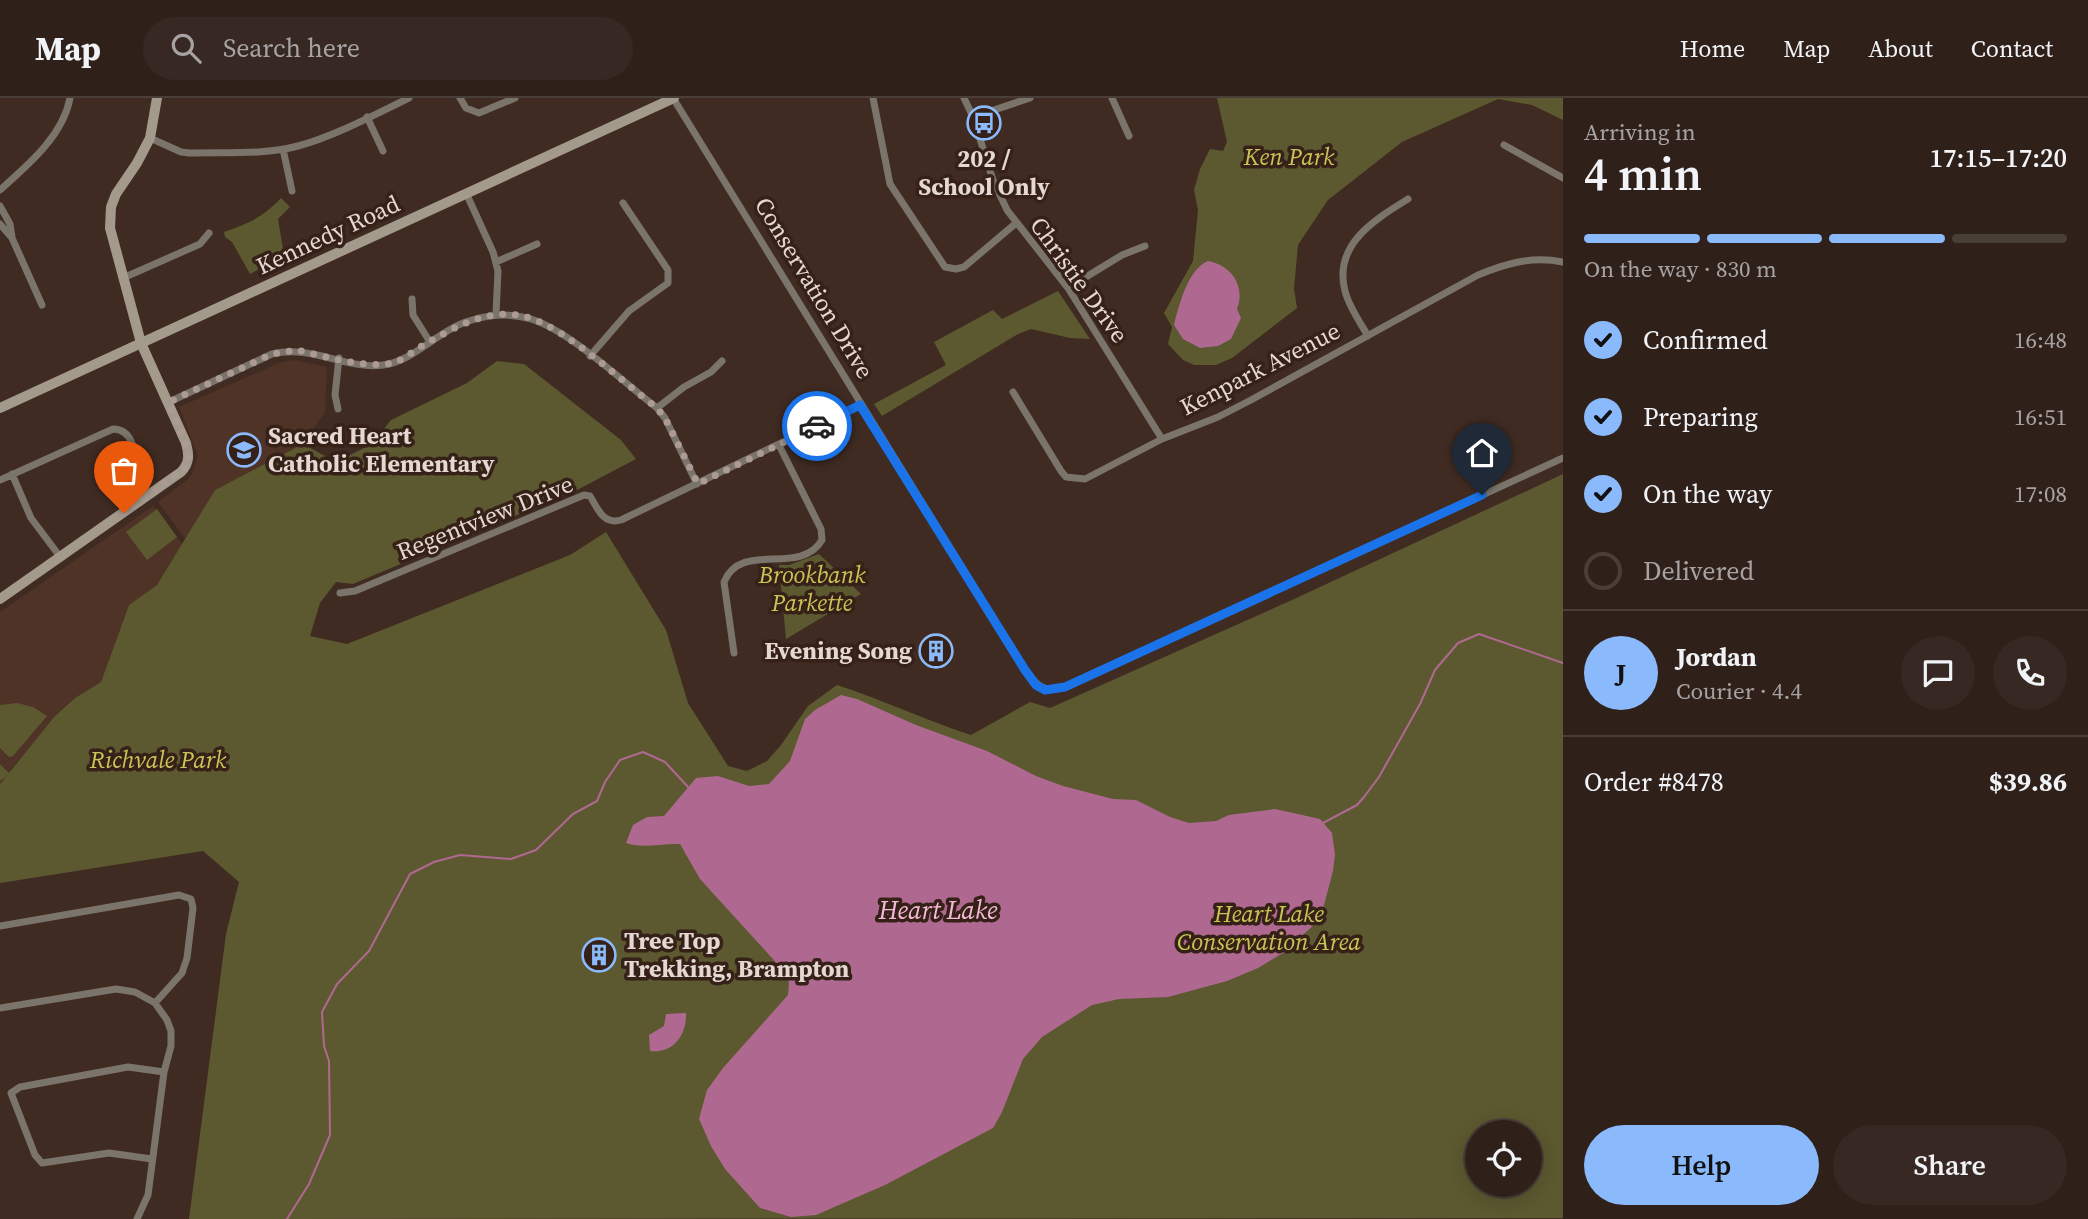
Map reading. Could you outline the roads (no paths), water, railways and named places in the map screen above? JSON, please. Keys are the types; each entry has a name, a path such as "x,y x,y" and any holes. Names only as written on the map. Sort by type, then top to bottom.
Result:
{"main road":[{"path":"0,599 186,467 189,454 169,402 141,343 111,239 111,207 150,138 157,98"},
{"name":"Kennedy Road","path":"0,408 673,98"}],"street":[{"path":"0,190 50,140 62,124 70,98"},
{"path":"150,138 189,153 284,149 314,141 409,98"},
{"path":"460,98 467,108 479,113 515,98"},
{"name":"Conservation Drive","path":"673,98 1025,670 1036,685 1045,690 1065,687 1563,458"},
{"path":"873,98 890,184 945,267 951,270 964,267 1015,224"},
{"name":"Christie Drive","path":"964,98 973,117 993,180 1015,224 1068,288 1162,439"},
{"path":"973,117 1030,98"},
{"path":"1112,98 1129,136"},
{"path":"367,117 383,151"},
{"path":"1504,145 1563,178"},
{"path":"284,149 292,191"},
{"path":"467,195 496,262 499,282 496,314"},
{"path":"1368,336 1345,292 1342,273 1345,258 1352,242 1367,226 1408,199"},
{"path":"590,356 629,311 668,282 668,270 624,203"},
{"path":"0,206 10,224 12,238 42,305"},
{"path":"0,224 12,238"},
{"path":"122,278 200,244 209,233"},
{"path":"496,262 537,244"},
{"path":"1068,288 1122,255 1145,246"},
{"name":"Kenpark Avenue","path":"1013,392 1061,471 1066,477 1084,479 1162,439 1240,406 1478,275 1502,265 1538,259 1563,262"},
{"path":"412,299 413,315 430,342"},
{"path":"169,402 272,354 297,350 358,363 384,365 404,359 463,323 496,314 522,316 564,336 657,408 665,418 698,484"},
{"path":"338,410 335,395 339,358"},
{"path":"657,408 684,387 711,372 722,361"},
{"name":"Regentview Drive","path":"340,593 355,591 584,495 590,496 602,515 612,523 860,405"},
{"path":"0,480 113,429 123,430 129,436 135,452 136,468"},
{"path":"734,653 724,582 729,572 752,560 780,561 806,554 814,550 822,540 821,529 779,445"},
{"path":"12,474 31,518 61,558"},
{"path":"0,926 179,895 186,896 191,899 193,908 184,966 179,978 155,1003"},
{"path":"0,1008 116,989 135,992 155,1003 167,1020 171,1031 171,1046 164,1072 146,1203 137,1219"},
{"path":"152,1159 108,1153 42,1163 35,1155 11,1093 20,1087 128,1067 164,1072"}],"water":[{"path":"1208,261 1224,267 1234,278 1240,292 1237,309 1241,318 1231,339 1218,346 1200,348 1183,339 1174,325 1190,279 1201,265"},
{"name":"Heart Lake","path":"841,695 987,751 1036,776 1063,786 1113,799 1136,800 1189,823 1216,821 1229,815 1275,809 1320,819 1332,833 1335,854 1324,905 1316,923 1283,953 1258,968 1227,981 1168,997 1119,999 1092,1005 1042,1037 1023,1059 993,1128 885,1185 816,1215 791,1217 760,1208 725,1169 699,1119 707,1090 788,995 789,982 782,969 700,879 680,844 645,846 626,843 633,825 647,817 664,816 696,778 718,776 749,786 769,784 790,761 805,719"},
{"path":"686,1013 684,1029 677,1041 665,1049 650,1051 649,1035 664,1026 666,1014"}],"waterway":[{"path":"1323,823 1357,805 1364,797 1379,777 1420,704 1435,670 1458,643 1479,634 1563,663"},
{"path":"287,1219 309,1184 330,1135 329,1061 324,1046 322,1012 337,984 369,951 410,874 434,862 460,855 511,859 536,850 573,814 597,801 605,782 620,760 643,752 665,762 689,788"}],"place":[{"name":"202 / School Only","path":"984,123"},
{"name":"Sacred Heart Catholic Elementary","path":"244,450"},
{"name":"Evening Song","path":"936,651"},
{"name":"Tree Top Trekking, Brampton","path":"599,955"}],"park label":[{"name":"Ken Park","path":"1289,157"},
{"name":"Brookbank Parkette","path":"812,589"},
{"name":"Richvale Park","path":"158,760"},
{"name":"Heart Lake Conservation Area","path":"1269,928"}]}
